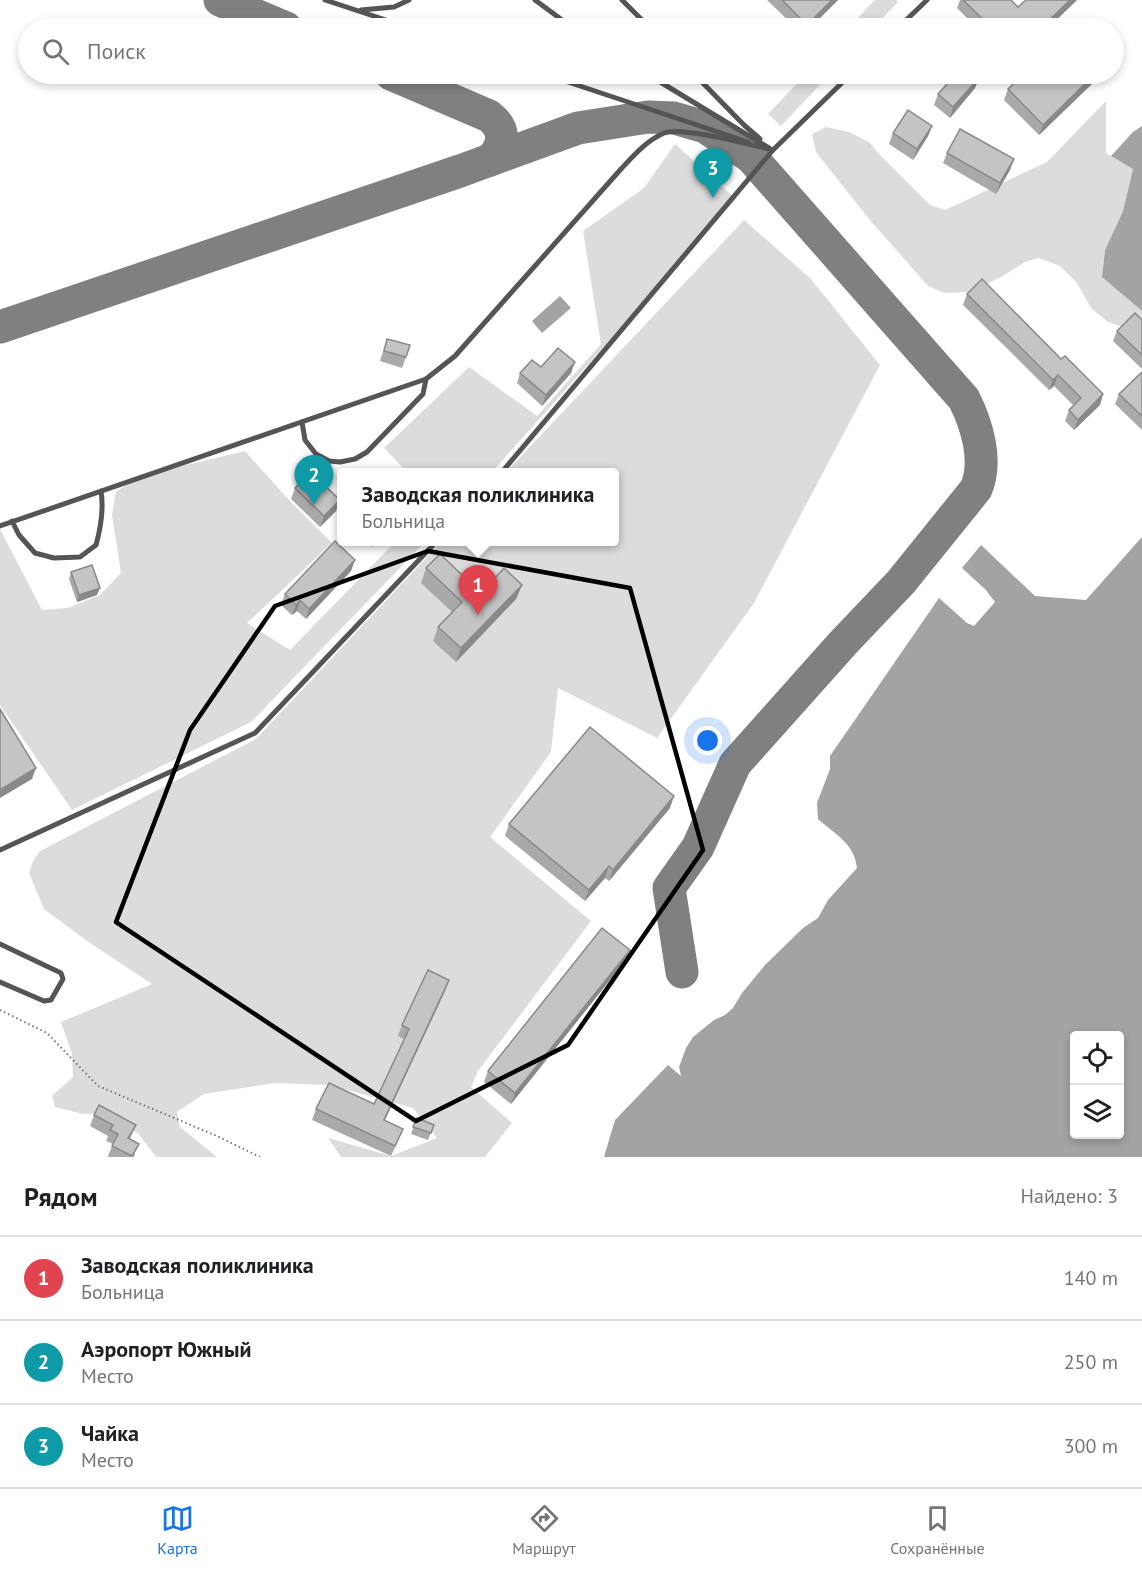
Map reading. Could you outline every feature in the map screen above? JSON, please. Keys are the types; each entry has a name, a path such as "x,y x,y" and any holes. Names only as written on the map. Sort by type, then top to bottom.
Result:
{"lane":[{"path":"326,0 379,18"},
{"path":"357,11 394,7 409,0"},
{"path":"536,0 560,18"},
{"path":"622,0 640,18"},
{"path":"908,18 927,0"},
{"path":"574,84 773,150"},
{"path":"664,84 773,150"},
{"path":"704,84 744,125 773,150"},
{"path":"505,468 773,150 841,84"},
{"path":"0,525 426,379 455,356 621,169 648,142 666,132 693,133 773,150"},
{"path":"302,422 305,440 316,454 329,462 355,459 367,452 423,394 426,379"},
{"path":"12,521 19,535 35,553 54,558 80,557 96,545 103,503 100,491"},
{"path":"0,850 255,733 432,546"},
{"path":"0,944 61,973 63,979 51,1000 48,1001 0,982"}],"path":[{"path":"0,1010 47,1033 98,1086 217,1136 260,1157"}],"highlighted area":[{"path":"428,551 630,588 703,850 568,1045 416,1121 116,922 190,730 275,606"}],"shaded area":[{"path":"875,0 896,0 898,2 883,18 858,18"},
{"path":"796,84 821,84 781,126 768,114"},
{"path":"1106,101 1106,153 1133,169 1123,211 1105,250 1102,277 1142,311 1142,334 1108,322 1091,308 1077,283 1060,266 1039,258 1025,262 970,292 944,293 928,286 869,219 816,152 812,134 826,127 849,132 869,142 930,205 945,210 1047,162"},
{"path":"1142,126 1142,311 1102,277 1105,250 1123,211 1133,169 1111,156 1133,132"},
{"path":"675,144 736,199 496,468 403,468 384,448 469,367 537,416 601,344 583,231 644,188"},
{"path":"744,220 810,278 880,365 754,603 657,738 558,688 551,752 490,837 591,921 478,1071 471,1087 512,1123 485,1157 341,1157 328,1138 391,1156 437,1138 413,1108 329,1085 275,1083 204,1094 177,1112 180,1127 217,1157 156,1157 138,1133 97,1114 83,1114 55,1107 52,1096 73,1077 72,1054 61,1022 152,984 44,909 29,873 40,851 256,739 437,546 619,546 619,468 510,468"},
{"path":"560,296 571,308 542,333 532,321"},
{"path":"245,451 332,543 247,623 290,650 391,546 421,546 251,722 72,810 0,705 0,529 42,610 68,608 100,595 121,573 112,515 116,492 140,476"},
{"path":"1142,537 1142,1157 604,1157 615,1120 668,1065 681,1076 679,1067 693,1037 733,1008 765,965 803,928 818,918 828,900 857,868 848,846 818,819 817,803 830,769 830,756 939,598 967,623 974,626 995,602 985,589 962,568 981,545 1035,596 1086,600"}],"building":[{"path":"782,0 832,0 814,18 800,18"},
{"path":"963,0 1011,0 1018,7 1026,0 1070,0 1051,18 982,18"},
{"path":"947,84 974,84 953,107 938,94"},
{"path":"1013,84 1085,84 1043,125 1008,89"},
{"path":"908,110 932,126 917,149 893,133"},
{"path":"960,129 1014,159 1000,183 947,153"},
{"path":"982,279 1061,359 1065,356 1103,394 1078,420 1069,410 1081,398 1058,375 1053,380 967,294"},
{"path":"1135,313 1142,320 1142,355 1117,331"},
{"path":"387,339 410,345 406,357 384,351"},
{"path":"558,348 575,362 546,395 520,373 532,360 541,367"},
{"path":"1142,372 1142,416 1119,394"},
{"path":"311,472 337,497 337,503 324,516 295,488"},
{"path":"335,541 337,546 340,546 355,560 309,609 300,600 296,605 285,594"},
{"path":"440,554 481,593 504,568 522,585 461,648 438,627 462,602 426,568"},
{"path":"92,565 100,588 79,595 71,572"},
{"path":"0,709 36,768 0,790"},
{"path":"590,727 674,796 613,870 609,866 589,890 509,824"},
{"path":"602,928 630,950 515,1093 488,1071"},
{"path":"428,970 449,980 384,1120 403,1129 395,1146 316,1109 329,1083 374,1104 409,1029 402,1025"},
{"path":"99,1105 136,1125 128,1138 139,1144 132,1156 112,1146 118,1134 110,1130 113,1125 94,1115"},
{"path":"417,1118 434,1125 431,1133 413,1127"}],"taxiway":[{"path":"220,0 262,18"},
{"path":"414,84 489,116 495,121 502,138 499,149 490,160"},
{"path":"0,327 460,171 578,128 648,117 674,118 705,127 751,157 964,399 977,432 981,467 976,489 901,582 735,764 698,847 669,888 682,972"}],"place":[{"name":"Чайка","path":"713,198"},
{"name":"Аэропорт Южный","path":"314,505"},
{"name":"Заводская поликлиника","path":"478,615"}]}
